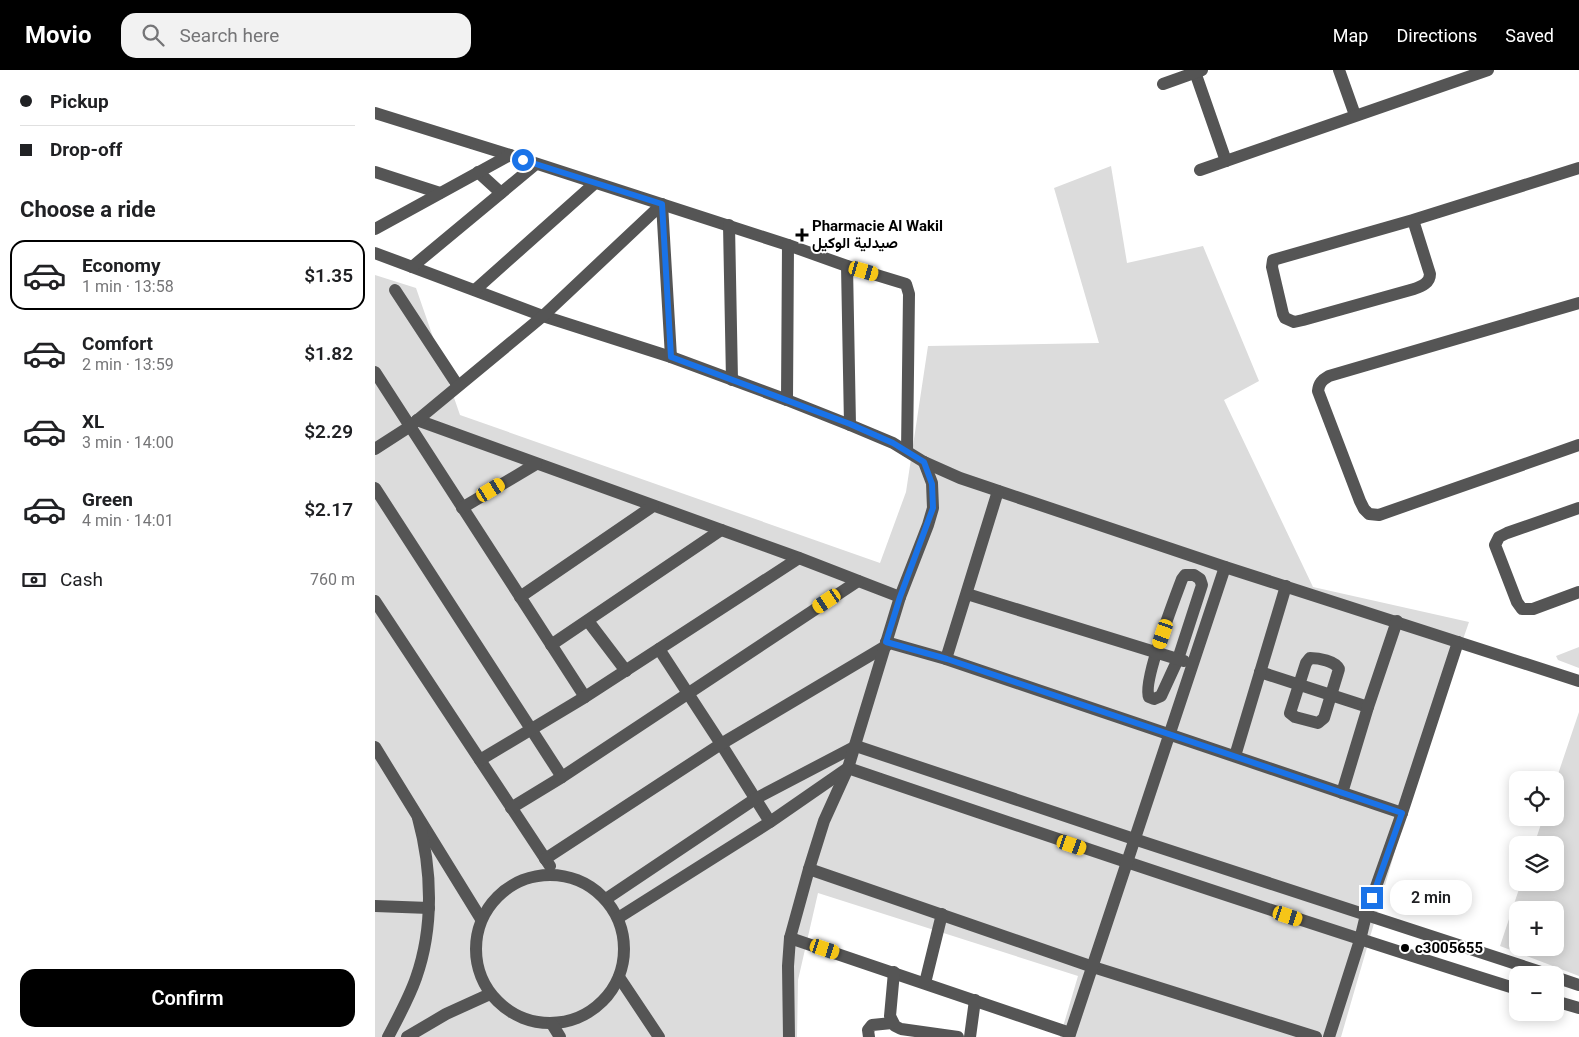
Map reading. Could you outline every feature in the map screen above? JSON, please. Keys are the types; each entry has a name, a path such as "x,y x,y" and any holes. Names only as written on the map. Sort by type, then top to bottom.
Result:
{"street":[{"path":"1339,70 1355,115"},
{"path":"1163,84 1198,71 1226,161"},
{"path":"1200,170 1485,71"},
{"path":"375,113 729,225 847,266 904,283 908,287 907,451"},
{"path":"375,229 510,155"},
{"path":"412,267 536,164"},
{"path":"1413,220 1430,274 1427,283 1414,289 1303,320 1294,322 1285,318 1272,268 1273,260 1413,220 1579,168"},
{"path":"375,172 440,193"},
{"path":"478,172 501,193"},
{"path":"475,290 595,183"},
{"path":"375,449 413,423 543,316 662,204"},
{"path":"662,204 671,357"},
{"path":"729,225 732,380"},
{"path":"787,400 788,245"},
{"path":"375,253 543,316 671,357 850,424 907,451 924,462 960,478 1225,567 1579,680"},
{"path":"847,266 850,424"},
{"path":"395,290 458,386"},
{"path":"1579,303 1329,376 1319,384 1318,391 1360,501 1369,514 1379,515 1579,445"},
{"path":"375,372 413,423 462,508 585,698"},
{"path":"413,423 536,464 721,530 900,597"},
{"path":"789,1037 788,966 790,938 825,820 856,746 900,597 933,508 932,484 924,462"},
{"path":"462,508 536,464"},
{"path":"375,488 563,777"},
{"path":"947,659 998,491"},
{"path":"520,597 653,506"},
{"path":"1579,508 1507,533 1499,537 1495,545 1517,602 1522,609 1533,609 1579,592"},
{"path":"551,645 721,530"},
{"path":"480,760 585,698 799,558"},
{"path":"790,938 975,1000 1069,1035 1128,864 1134,839 1225,567"},
{"path":"1185,575 1194,575 1200,579 1202,586 1178,659 1161,696 1154,699 1149,697 1147,688 1156,652 1182,579 1185,575"},
{"path":"511,808 563,777 858,581"},
{"path":"1235,756 1286,586"},
{"path":"967,594 1193,664"},
{"path":"375,601 555,874"},
{"path":"588,620 626,670"},
{"path":"1342,793 1397,621"},
{"path":"1329,1037 1360,940 1366,915 1402,813 1458,642"},
{"path":"545,859 721,744 886,644 947,659 1402,813"},
{"path":"659,650 770,822"},
{"path":"1316,658 1339,667 1332,695 1324,718 1320,722 1313,723 1292,716 1290,711 1309,659 1316,658"},
{"path":"1260,672 1368,707"},
{"path":"606,899 755,799 856,746 1522,966"},
{"path":"375,747 481,919"},
{"path":"618,918 770,822 848,768"},
{"path":"848,768 1128,864 1509,987"},
{"path":"388,1037 416,977 424,948 429,908 426,846 418,818"},
{"path":"809,869 1093,967 1316,1037"},
{"path":"555,874 583,882 606,899 618,918 625,948 619,977 603,1001 580,1018 552,1024 517,1016 490,994 478,971 475,945 481,919 499,894 525,878 555,874"},
{"path":"375,906 429,908"},
{"path":"925,983 941,914"},
{"path":"894,972 890,1016 893,1023 901,1029 958,1037"},
{"path":"619,977 659,1037"},
{"path":"1564,980 1579,984"},
{"path":"407,1037 447,1014 490,994"},
{"path":"970,1037 975,1000"},
{"path":"1564,1004 1579,1008"},
{"path":"869,1037 868,1030 872,1025 893,1023"},
{"path":"552,1024 560,1037"}],"shaded area":[{"path":"1111,166 1127,263 1203,246 1259,381 1224,400 1313,587 1469,622 1422,758 1341,1037 1060,1037 1078,976 818,893 798,980 797,1037 375,1037 375,275 416,288 460,415 880,563 906,492 928,346 1099,343 1054,188"},
{"path":"1579,647 1579,668 1558,660 1556,656"},
{"path":"1579,712 1579,976 1564,970 1564,966 1553,966 1526,956 1564,956 1564,901 1515,901 1518,891 1564,891 1564,836 1537,836 1540,826 1564,826 1564,771 1559,771"},
{"path":"1509,919 1509,949 1500,946"}],"place":[{"name":"Pharmacie Al Wakil صيدلية الوكيل","path":"802,235"},
{"name":"c3005655","path":"1405,948"}],"route":[{"path":"523,160 662,204 671,357 850,424 893,443 924,462 932,484 933,508 900,597 886,642 947,659 1402,813 1372,898"}]}
